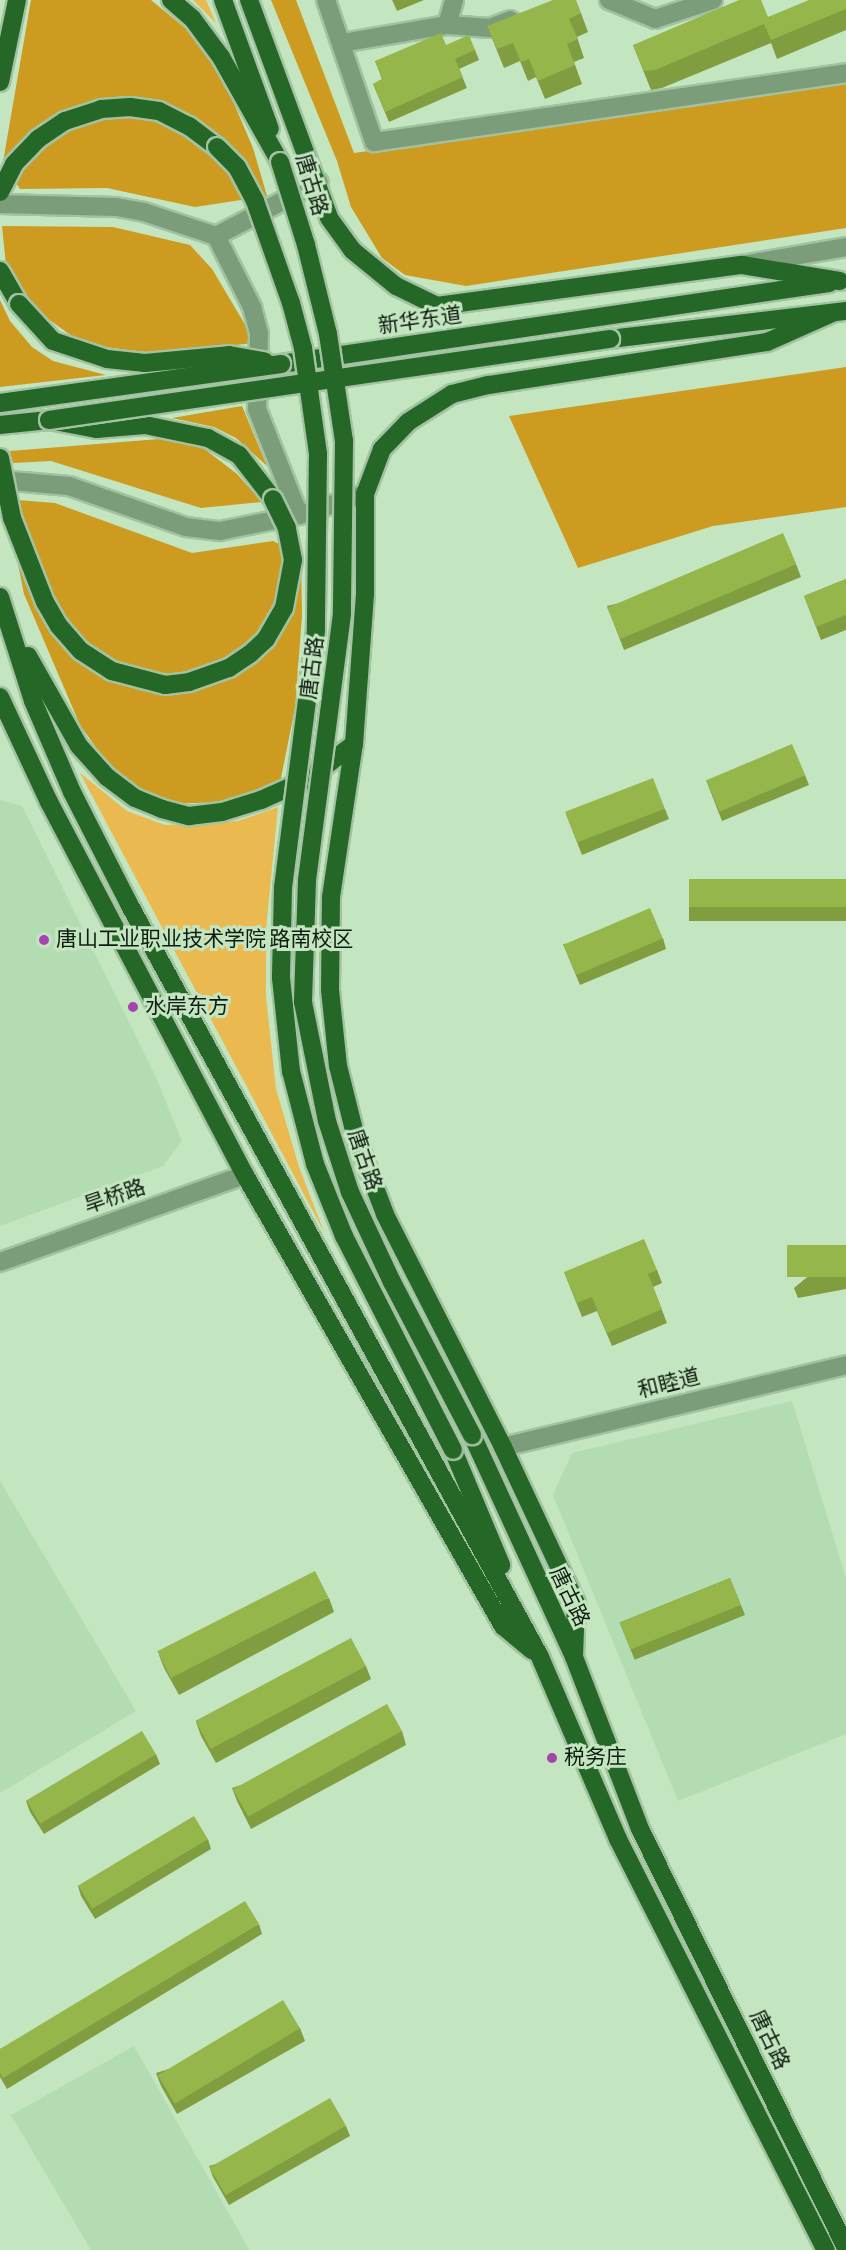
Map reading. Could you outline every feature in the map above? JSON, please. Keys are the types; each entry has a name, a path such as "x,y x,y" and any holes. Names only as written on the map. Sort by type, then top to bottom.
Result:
{"main road":[{"path":"0,82 17,0"},
{"path":"171,0 192,18 221,57 280,162"},
{"name":"唐古路","path":"223,0 257,87 306,245 327,334 344,441 342,614 307,880 303,1002 327,1121 350,1192 392,1282 472,1435 574,1657 640,1830 846,2248"},
{"path":"249,0 319,182 329,218 352,250 396,286 437,306 742,265 843,281"},
{"path":"0,192 14,164 38,139 65,121 101,109 130,107 159,111 189,126 237,167 255,201 291,303 303,348 319,493 316,630 283,887 281,978 291,1071 315,1164 344,1236 453,1450 540,1657"},
{"path":"0,271 36,326 52,341 73,350 145,363 229,355 281,364"},
{"name":"新华东道","path":"0,403 843,281"},
{"path":"0,426 610,339 839,312"},
{"path":"574,1657 576,1604 503,1447 385,1214 356,1138 338,1066 330,990 331,897 354,744 365,594 365,494 382,449 408,422 452,394 489,385 767,342 839,312"},
{"path":"0,458 12,518 45,602 81,651 112,671 165,685 189,682 229,668 250,654 266,639 284,608 293,560 287,528 260,478 238,455 208,438 145,425 96,429 49,420"},
{"path":"1,600 50,701 79,746 107,777 135,798 162,809 189,816 222,812 261,800 308,779 354,744"},
{"name":"唐古路","path":"1,600 33,701 72,792 135,914 540,1657 618,1839 826,2250"},
{"path":"0,698 48,802 245,1175 503,1626 540,1657"}],"street":[{"path":"326,0 374,142 846,73"},
{"path":"447,25 453,0"},
{"path":"609,0 655,19 713,0"},
{"path":"342,43 447,25 490,28 533,12"},
{"path":"216,236 319,182"},
{"path":"0,204 116,207 144,212 216,236 252,307 259,334 257,409 299,515"},
{"path":"742,265 846,247"},
{"path":"0,480 69,486 186,526 219,531 299,515 365,494"},
{"name":"旱桥路","path":"0,1262 245,1175"},
{"name":"和睦道","path":"503,1447 846,1365"}],"shaded area":[{"path":"31,0 151,0 185,28 223,78 253,148 267,196 195,207 107,188 20,189 3,162"},
{"path":"193,0 206,0 216,23"},
{"path":"271,0 296,0 354,153 846,81 846,228 466,286 405,275 382,258 351,207 337,161"},
{"path":"2,226 113,227 190,245 212,269 256,343 152,353 97,346 72,336 34,309 15,286 6,265"},
{"path":"0,300 10,321 32,347 53,361 106,375 0,387"},
{"path":"846,367 846,507 713,526 578,568 509,416"},
{"path":"242,406 267,466 236,438 214,427 172,418"},
{"path":"159,439 198,444 237,474 262,502 201,508 51,461 13,463 10,451"},
{"path":"5,499 55,503 192,553 273,541 301,555 302,616 295,708 280,783 220,802 169,804 140,795 115,774 80,725 24,594"},
{"path":"80,773 127,811 165,825 238,821 278,807 266,929 266,996 276,1089 299,1167 324,1232"},
{"name":"唐山工业职业技术学院 路南校区","path":"0,800 22,806 154,1073 182,1141 163,1166 0,1226"},
{"path":"792,1401 846,1578 846,1734 678,1801 553,1495 572,1453"},
{"path":"0,1481 136,1711 0,1793"},
{"path":"134,2046 249,2250 91,2250 11,2115"}],"building":[{"path":"553,0 576,0 581,13 569,19 578,39 567,44 575,65 538,81 529,59 521,62 513,43 497,49 487,26"},
{"path":"739,0 761,0 768,17 809,0 846,0 846,9 771,40 764,24 655,70 644,71 633,45"},
{"path":"441,33 446,45 469,35 475,50 455,59 463,77 385,112 373,84 383,79 375,61"},
{"path":"783,533 796,564 620,639 607,608"},
{"path":"846,579 846,615 816,627 804,596"},
{"path":"792,744 805,775 720,812 706,780"},
{"path":"653,778 665,809 577,842 565,812"},
{"path":"689,879 846,879 846,907 689,907"},
{"path":"650,908 663,938 576,975 563,945"},
{"path":"644,1239 657,1270 648,1274 662,1309 607,1333 592,1297 577,1303 564,1272"},
{"path":"787,1245 846,1245 846,1277 787,1277"},
{"path":"315,1571 329,1598 171,1678 157,1651"},
{"path":"730,1578 741,1605 631,1649 620,1623"},
{"path":"351,1638 366,1666 211,1749 196,1721"},
{"path":"387,1704 402,1731 248,1816 233,1789"},
{"path":"142,1731 156,1754 40,1824 26,1801"},
{"path":"194,1816 208,1839 92,1909 78,1886"},
{"path":"245,1901 259,1924 3,2078 0,2073 0,2049"},
{"path":"283,2000 300,2028 175,2103 158,2075"},
{"path":"330,2098 346,2126 226,2195 210,2168"}],"place":[{"name":"唐山工业职业技术学院 路南校区","path":"44,940"},
{"name":"水岸东方","path":"133,1007"},
{"name":"税务庄","path":"552,1758"}]}
